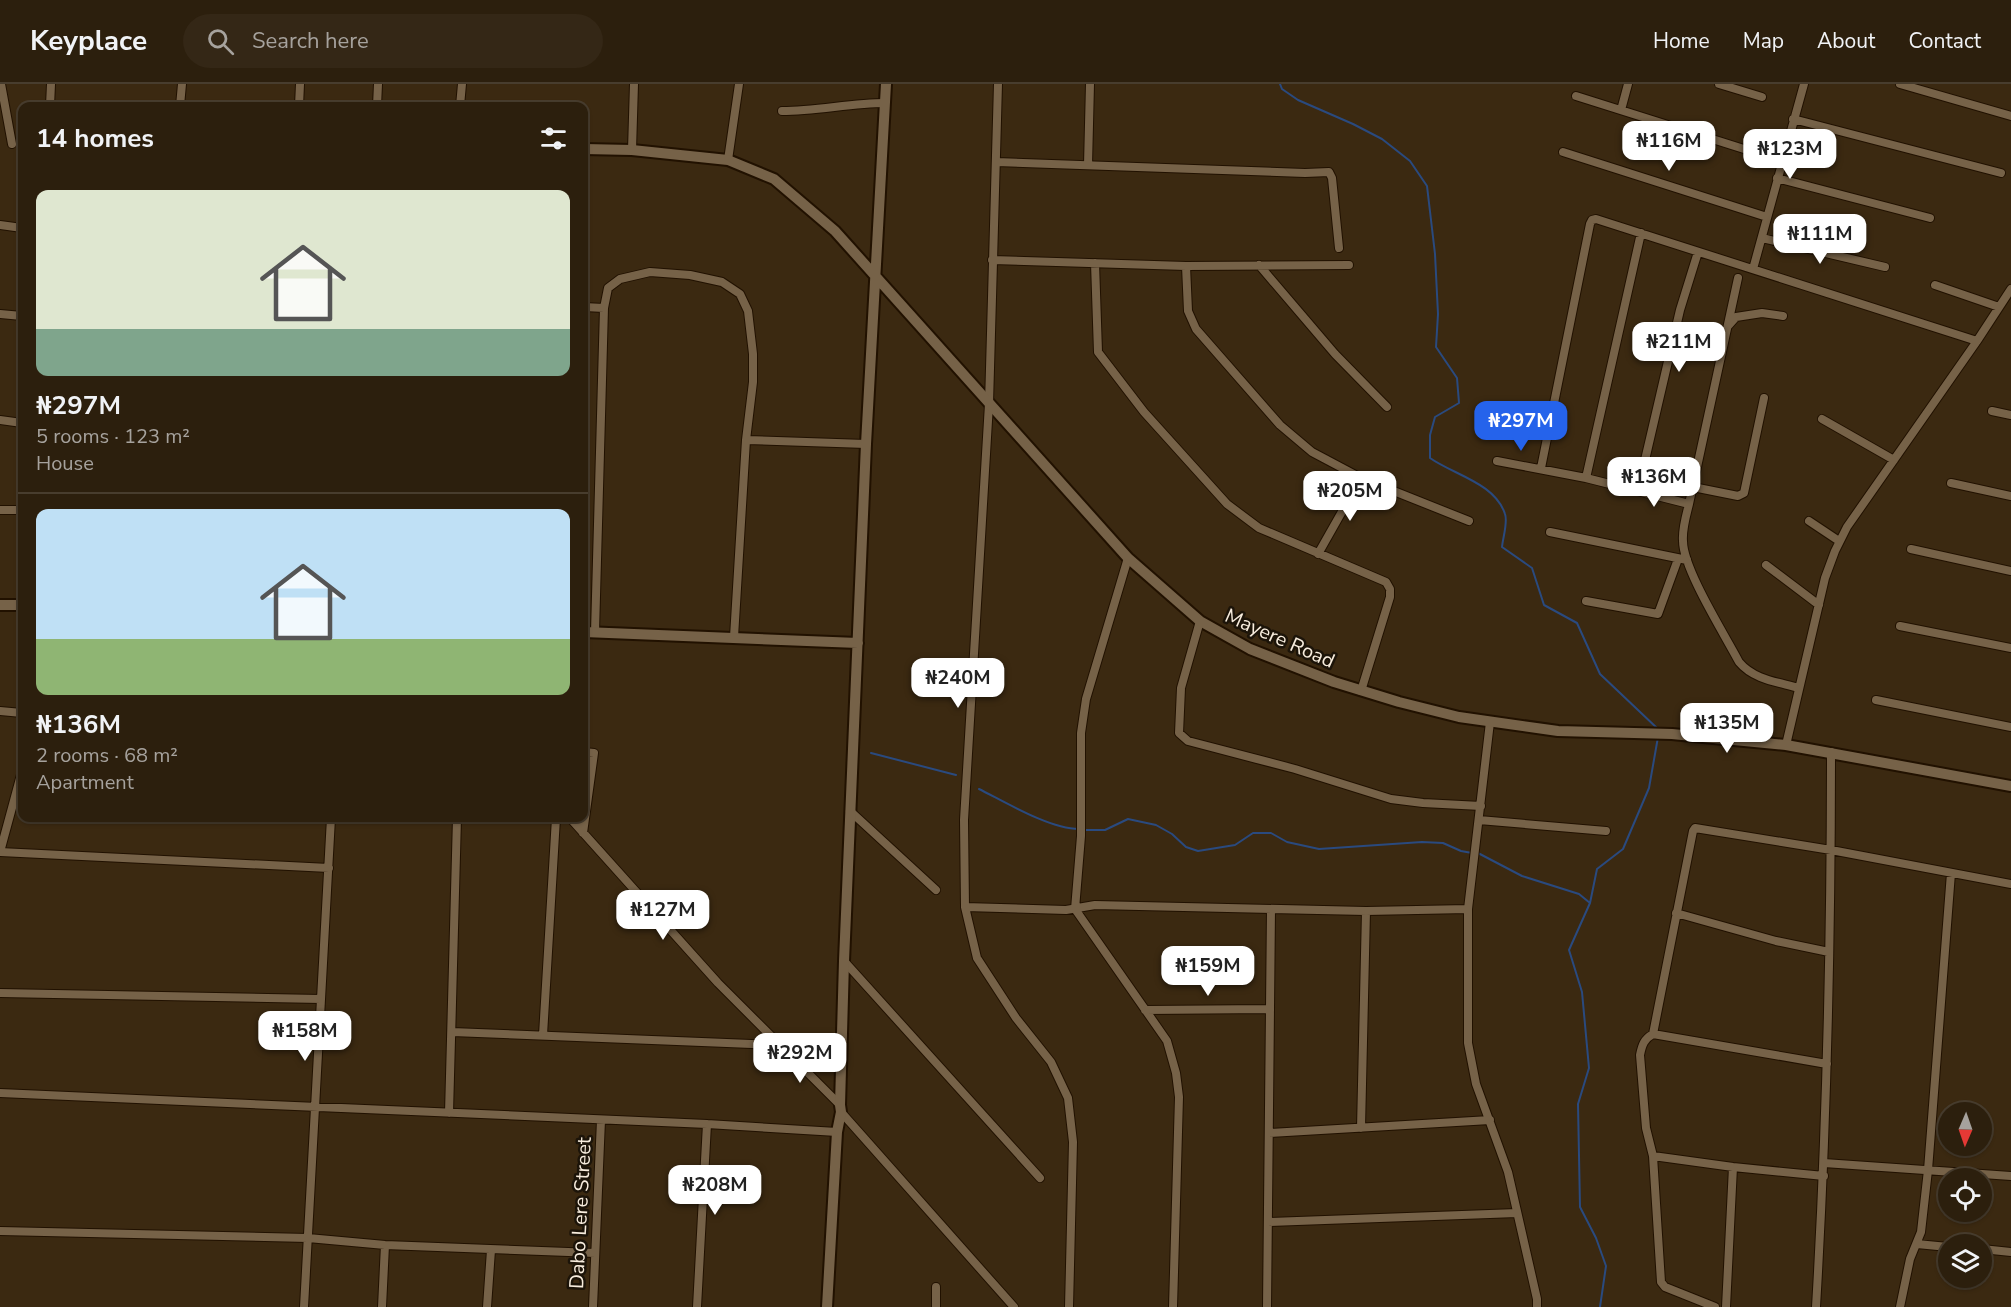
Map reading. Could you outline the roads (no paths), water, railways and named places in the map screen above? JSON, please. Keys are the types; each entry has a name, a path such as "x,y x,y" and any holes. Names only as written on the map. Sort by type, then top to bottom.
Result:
{"street":[{"path":"1,84 12,144"},
{"path":"50,102 51,84"},
{"path":"180,102 182,84"},
{"path":"299,102 300,84"},
{"path":"376,102 378,84"},
{"path":"460,102 462,84"},
{"path":"632,150 634,84"},
{"path":"728,160 739,84"},
{"path":"827,1307 840,1109 866,444 886,84"},
{"path":"998,84 989,404 964,820 965,907 977,958 1016,1018 1051,1062 1068,1098 1073,1142 1069,1307"},
{"path":"1088,165 1090,84"},
{"path":"1621,110 1628,84"},
{"path":"1719,84 1762,97"},
{"path":"1753,269 1804,84"},
{"path":"1900,84 2011,116"},
{"path":"1576,96 1782,161"},
{"path":"782,111 822,110 860,103 885,103"},
{"path":"1793,119 2001,172"},
{"name":"Mayere Road","path":"588,148 632,150 728,160 774,179 782,185 835,231 1128,558 1200,621 1250,649 1361,691 1459,717 1558,731 1672,734 1786,745 2011,785"},
{"path":"1563,152 1767,217"},
{"path":"996,162 1329,172 1332,178 1339,248"},
{"path":"1778,178 1930,218"},
{"path":"1541,468 1592,220 1596,219 1641,233 1977,341"},
{"path":"0,225 18,227"},
{"path":"1586,478 1641,233"},
{"path":"1762,238 1885,267"},
{"path":"1638,490 1680,310 1698,252"},
{"path":"992,260 1186,266 1349,265"},
{"path":"1095,263 1098,352 1144,412 1227,504 1259,528 1386,582 1390,589 1390,597 1361,691"},
{"path":"1259,265 1335,354 1387,407"},
{"path":"1186,266 1188,311 1196,329 1280,425 1312,452 1361,478 1469,521"},
{"path":"734,637 746,440 753,382 753,354 748,311 740,294 722,282 690,274 650,272 620,279 608,288 604,308 589,632 858,643"},
{"path":"1738,278 1692,487 1683,543 1687,560 1739,662 1756,676 1800,688"},
{"path":"1935,285 1999,307"},
{"path":"1786,745 1826,578 1839,541 2011,289"},
{"path":"588,307 604,308"},
{"path":"1726,330 1736,317 1762,312 1783,316"},
{"path":"0,314 18,316"},
{"path":"1692,487 1738,496 1744,493 1764,398"},
{"path":"1992,411 2011,416"},
{"path":"1822,419 1894,459"},
{"path":"0,420 18,422"},
{"path":"746,440 866,444"},
{"path":"1497,461 1586,478 1689,504"},
{"path":"1318,554 1361,478"},
{"path":"1951,483 2011,496"},
{"path":"0,510 18,510"},
{"path":"1809,521 1839,541"},
{"path":"1550,532 1687,560"},
{"path":"1911,549 2011,571"},
{"path":"1128,558 1086,699 1081,733 1081,836 1075,909 1167,1041 1176,1073 1179,1097 1173,1307"},
{"path":"1586,601 1653,615 1658,614 1678,559"},
{"path":"1766,565 1819,605"},
{"path":"0,605 18,605"},
{"path":"1200,621 1180,688 1179,733 1188,741 1294,769 1391,799 1481,806"},
{"path":"1900,626 2011,648"},
{"path":"1876,700 2011,727"},
{"path":"0,711 18,713"},
{"path":"1490,722 1468,909 1468,1043 1476,1084 1508,1172 1537,1307"},
{"path":"588,752 594,753 588,797"},
{"path":"1816,1307 1824,1176 1831,752"},
{"path":"18,786 0,852 329,868"},
{"path":"850,811 936,890"},
{"path":"1479,820 1606,831"},
{"path":"304,1307 331,822"},
{"path":"449,1113 457,822"},
{"path":"543,1035 556,822"},
{"path":"573,822 718,983 840,1109 1014,1307"},
{"path":"583,833 585,822"},
{"path":"1653,1034 1695,828 1831,850 2011,884"},
{"path":"1900,1307 1910,1259 1921,1232 1928,1170 1951,873"},
{"path":"965,907 1075,909 1095,905 1365,911 1468,909"},
{"path":"1267,1307 1271,909"},
{"path":"1361,1128 1365,911"},
{"path":"1676,913 1776,941 1829,952"},
{"path":"844,961 1040,1178"},
{"path":"0,993 321,999"},
{"path":"1145,1010 1270,1009"},
{"path":"452,1032 778,1045"},
{"path":"1715,1307 1665,1287 1661,1282 1653,1156 1646,1128 1640,1055 1642,1045 1647,1037 1653,1034 1827,1064"},
{"path":"0,1093 707,1124 837,1132"},
{"name":"Dabo Lere Street","path":"593,1307 601,1120"},
{"path":"1269,1133 1490,1120"},
{"path":"697,1307 707,1124"},
{"path":"1653,1156 1824,1176"},
{"path":"1824,1163 2011,1176"},
{"path":"1726,1307 1734,1167"},
{"path":"1268,1222 1517,1213"},
{"path":"0,1231 308,1238 385,1245 595,1253"},
{"path":"1917,1244 1938,1245"},
{"path":"382,1307 385,1245"},
{"path":"487,1307 491,1250"},
{"path":"1992,1251 2011,1252"},
{"path":"936,1287 936,1307"}],"waterway":[{"path":"1280,84 1282,89 1298,100 1382,139 1410,161 1427,186 1435,254 1438,314 1436,347 1457,378 1459,403 1435,417 1430,435 1430,458 1483,487 1500,503 1506,517 1502,547 1532,568 1544,605 1577,623 1600,674 1658,729"},
{"path":"1600,1307 1606,1266 1596,1238 1580,1207 1578,1104 1589,1068 1582,992 1569,950 1590,903 1597,869 1623,849 1649,788 1658,737"},
{"path":"871,753 956,775"},
{"path":"979,789 1041,820 1079,829"},
{"path":"1085,830 1105,830 1128,819 1156,825 1172,834 1186,847 1198,851 1235,845 1253,833 1271,833 1287,842 1319,849 1422,842 1443,843 1472,853"},
{"path":"1478,853 1522,876 1579,894 1590,903"}]}
